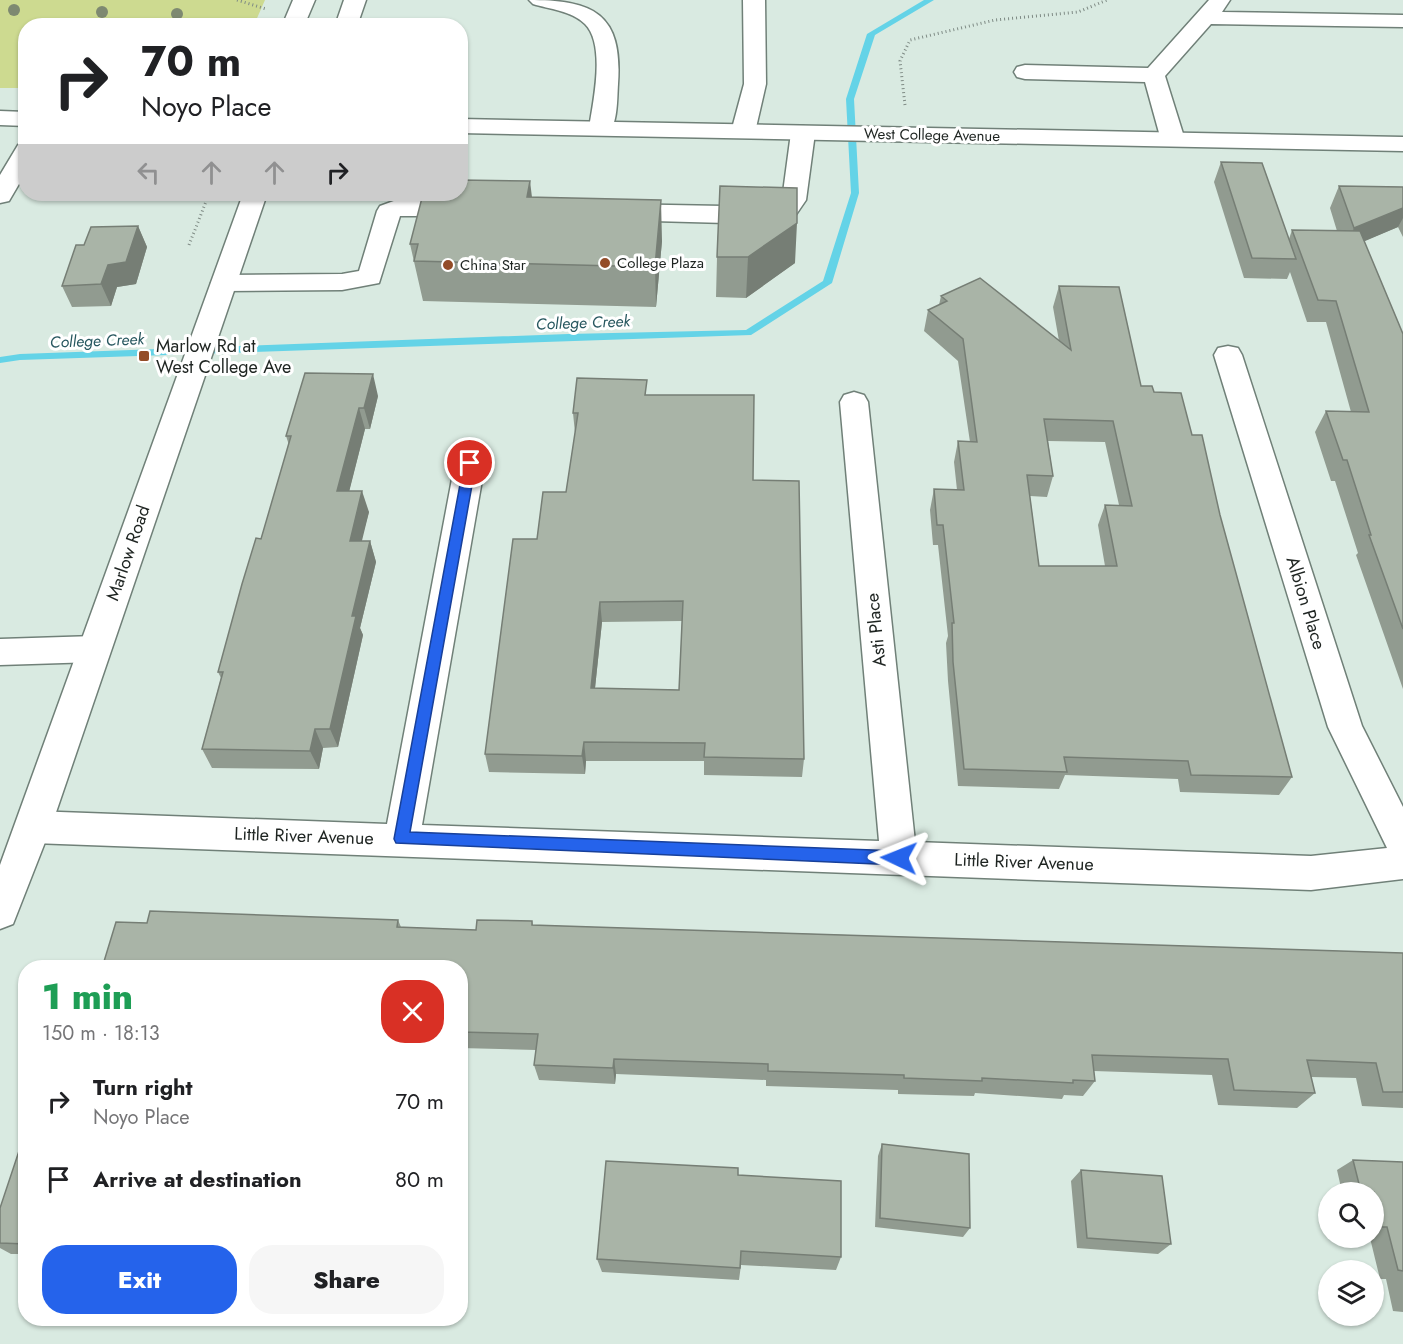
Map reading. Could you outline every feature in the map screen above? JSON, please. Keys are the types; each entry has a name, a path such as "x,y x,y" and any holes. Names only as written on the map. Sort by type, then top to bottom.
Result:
{"street":[{"path":"296,18 304,0"},
{"path":"349,18 355,0"},
{"path":"540,0 581,14 595,22 605,50 607,68 601,128"},
{"path":"743,132 755,84 754,0"},
{"path":"1025,72 1154,75 1221,0"},
{"path":"1207,18 1403,21"},
{"path":"1154,75 1173,140"},
{"path":"0,118 18,119"},
{"name":"West College Avenue","path":"468,126 1403,144"},
{"path":"589,212 763,216 784,214 794,200 804,133"},
{"path":"0,196 18,164"},
{"name":"Marlow Road","path":"0,912 33,827 253,201"},
{"path":"224,283 358,281 370,277 382,228 389,211 402,206 484,209"},
{"name":"Albion Place","path":"1228,355 1345,727 1403,843"},
{"name":"Asti Place","path":"854,402 899,858"},
{"path":"402,839 470,463"},
{"path":"0,652 95,650"},
{"name":"Little River Avenue","path":"33,827 1311,873 1403,863"}],"path":[{"path":"237,0 266,9"},
{"path":"910,135 900,61 910,40 995,20 1078,12 1107,0"},
{"path":"189,245 206,201"}],"green space":[{"path":"0,0 265,0 257,18 18,18 18,88 0,88"}],"building":[{"path":"1221,162 1262,163 1296,259 1252,258"},
{"path":"468,180 530,181 527,197 661,200 655,267 414,261 418,244 410,244 421,201 468,201"},
{"path":"720,186 797,188 797,223 748,257 717,257"},
{"path":"1339,186 1403,187 1403,208 1354,228"},
{"path":"138,226 126,262 108,265 101,284 62,286 76,245 84,245 91,227"},
{"path":"1292,230 1360,231 1403,334 1403,629 1369,535 1371,535 1347,460 1343,460 1326,411 1369,412 1336,301 1318,300"},
{"path":"980,278 1071,350 1059,286 1119,287 1141,386 1152,386 1154,392 1181,393 1192,435 1202,435 1220,515 1292,777 1191,775 1188,761 1064,757 1067,772 964,769 953,662 952,623 954,623 943,525 937,525 934,489 964,490 958,441 977,442 963,339 928,310 947,301 941,296","holes":["1044,419 1113,421 1132,506 1105,505 1117,566 1039,566 1027,475 1053,476"]},
{"path":"305,373 373,374 364,408 359,408 337,491 362,491 350,541 370,541 352,616 356,616 330,729 315,729 310,751 202,749 223,672 218,672 242,584 256,538 261,539 291,436 286,436"},
{"path":"577,378 647,380 645,395 754,395 753,480 799,481 804,759 704,757 705,743 584,742 582,756 485,754 513,539 537,539 543,492 566,492 578,413 573,413","holes":["683,601 679,690 591,688 600,602"]},
{"path":"150,911 398,920 397,927 476,930 477,920 532,921 532,925 1403,953 1403,1092 1383,1092 1376,1063 1307,1060 1315,1093 1234,1090 1228,1059 1092,1055 1095,1081 1073,1080 1073,1083 768,1071 768,1064 614,1059 613,1068 534,1065 538,1034 468,1032 468,960 104,960 116,922 147,923"},
{"path":"882,1144 969,1154 970,1228 880,1218"},
{"path":"18,1154 18,1244 0,1243 0,1208"},
{"path":"1353,1160 1403,1162 1403,1271 1398,1270 1387,1227 1384,1227 1384,1182 1358,1182"},
{"path":"606,1161 738,1168 738,1175 841,1181 841,1257 741,1251 740,1268 597,1259"},
{"path":"1081,1170 1162,1176 1171,1244 1087,1238"}],"waterway":[{"name":"College Creek","path":"0,360 20,357 568,337 748,333 827,283 855,193 850,99 871,34 930,0"}],"place":[{"name":"College Plaza","path":"605,263"},
{"name":"China Star","path":"448,265"},
{"name":"Marlow Rd at West College Ave","path":"144,356"}],"route":[{"path":"470,463 402,839 899,858"}]}
